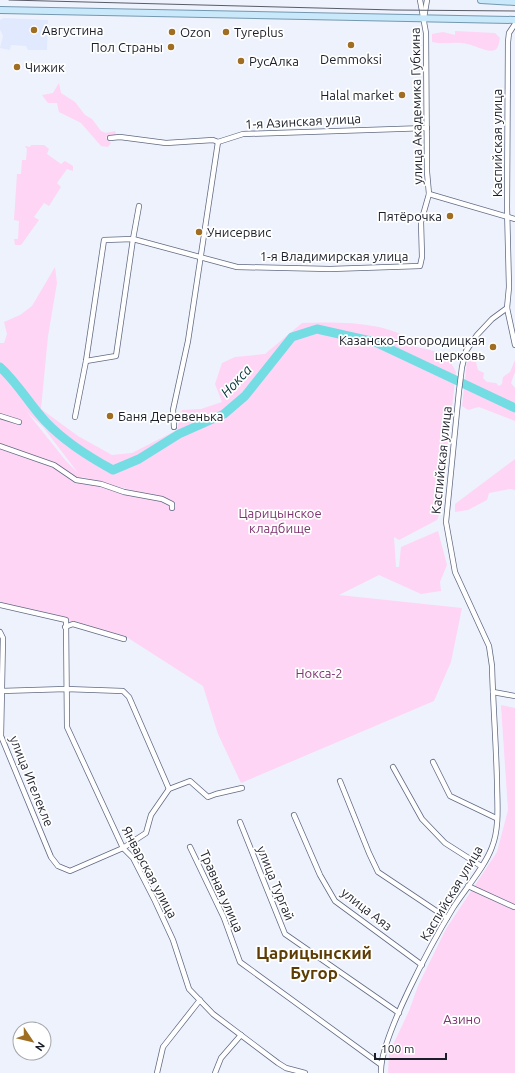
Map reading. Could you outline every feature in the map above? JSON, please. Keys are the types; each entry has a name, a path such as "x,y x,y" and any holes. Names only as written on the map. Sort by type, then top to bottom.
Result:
{"main road":[{"path":"481,0 515,2"},
{"path":"0,10 515,20"}],"street":[{"name":"улица Академика Губкина","path":"420,0 426,33 427,172 429,194"},
{"name":"улица Академика Губкина","path":"424,18 427,0"},
{"name":"Каспийская улица","path":"381,1073 380,1064 383,1052 422,964 447,918 492,847 496,818 496,757 492,666 489,646 455,572 446,522 459,391 466,351 477,335 492,319 507,308 508,42 509,33 515,24"},
{"name":"1-я Азинская улица","path":"110,138 120,137 166,143 213,140 218,142 243,134 427,128"},
{"path":"174,427 173,410 188,341 218,142"},
{"path":"429,194 515,219"},
{"name":"1-я Владимирская улица","path":"200,258 236,267 338,268 420,266 422,257 421,222 429,194"},
{"path":"86,361 116,356 132,239 139,206"},
{"path":"75,417 86,361 104,240 132,239 200,258"},
{"path":"507,308 515,345"},
{"path":"0,416 19,422"},
{"path":"0,446 54,465 76,480 101,484 124,492 162,499 172,504 172,508"},
{"name":"Январская улица","path":"0,605 66,620 67,727 123,848 133,858 155,901 173,940 189,989 213,1014 286,1068 305,1073"},
{"path":"65,627 73,624 124,639"},
{"name":"улица Игелекле","path":"0,632 3,638 1,736 51,857 58,866 70,871 123,848 146,833 151,815 169,789"},
{"path":"1,691 66,689 123,691 130,697 169,789 190,781 208,797 242,788"},
{"path":"493,692 515,696"},
{"path":"433,762 450,796 496,818"},
{"path":"392,767 422,819 446,843 481,866"},
{"path":"340,781 368,853 378,872 447,918"},
{"name":"улица Аяз","path":"294,814 320,875 335,901 422,964"},
{"name":"улица Тургай","path":"240,822 285,934 399,1013"},
{"name":"Травная улица","path":"190,846 224,918 240,962 380,1064"},
{"path":"468,886 514,906"},
{"path":"157,1073 163,1047 200,1000"},
{"path":"215,1073 221,1058 241,1035"}],"shaded area":[{"path":"4,18 48,20 47,50 28,50 26,46 11,45 10,50 0,48 3,36 0,29 0,20"}],"green space":[{"path":"455,31 495,33 500,38 498,46 492,51 463,43 432,42 432,34 443,32 455,35"},
{"path":"59,83 61,93 75,102 85,115 92,119 101,131 106,133 115,131 116,135 105,137 111,143 108,147 101,146 81,123 59,112 57,103 48,103 42,95 53,93"},
{"path":"31,145 44,145 49,149 47,154 61,164 65,161 73,166 73,171 67,169 57,183 61,187 49,206 44,203 34,217 39,220 21,245 15,245 14,239 18,239 19,221 14,220 17,174 21,174 22,160 26,160 27,149 25,146 30,147"},
{"path":"55,267 57,283 48,336 41,409 78,436 112,455 132,453 177,430 182,410 201,409 222,402 215,384 222,363 235,357 265,354 302,323 346,323 380,327 408,338 417,347 446,354 456,372 440,512 437,520 399,540 394,537 396,567 399,567 401,547 438,531 447,565 440,582 441,591 421,594 379,575 339,595 462,608 451,662 434,701 241,783 218,734 203,686 125,636 0,604 0,343 4,343 7,334 4,322 20,315 32,306","holes":["27,412 43,427 78,473 66,461","82,477 157,497 157,498 85,480"]},
{"path":"471,355 475,358 478,370 484,373 483,378 487,382 496,383 499,386 502,384 503,377 510,372 515,360 515,372 511,383 515,388 515,421 479,407 468,410 462,406 467,362"},
{"path":"515,459 515,490 510,489 489,493 487,500 468,510 455,512 455,504"},
{"name":"Азино","path":"501,705 515,708 515,1073 388,1073 389,1053 409,1011 418,986 446,929 497,852 508,810"}],"waterway":[{"name":"Нокса","path":"0,367 53,429 78,449 113,470 139,459 179,434 224,414 245,396 292,337 317,329 375,342 515,408"}],"tram line":[{"path":"9,0 395,10 515,11"}],"place":[{"name":"Августина","path":"34,30"},
{"name":"Ozon","path":"172,32"},
{"name":"Tyreplus","path":"226,32"},
{"name":"Demmoksi","path":"351,45"},
{"name":"Пол Страны","path":"171,47"},
{"name":"РусАлка","path":"241,61"},
{"name":"Чижик","path":"17,67"},
{"name":"Halal market","path":"402,95"},
{"name":"Пятёрочка","path":"450,216"},
{"name":"Унисервис","path":"199,232"},
{"name":"Казанско-Богородицкая церковь","path":"493,347"},
{"name":"Баня Деревенька","path":"110,416"}],"district":[{"name":"Царицынский Бугор","path":"314,962"}],"park label":[{"name":"Царицынское кладбище","path":"280,520"},
{"name":"Нокса-2","path":"319,673"}]}
